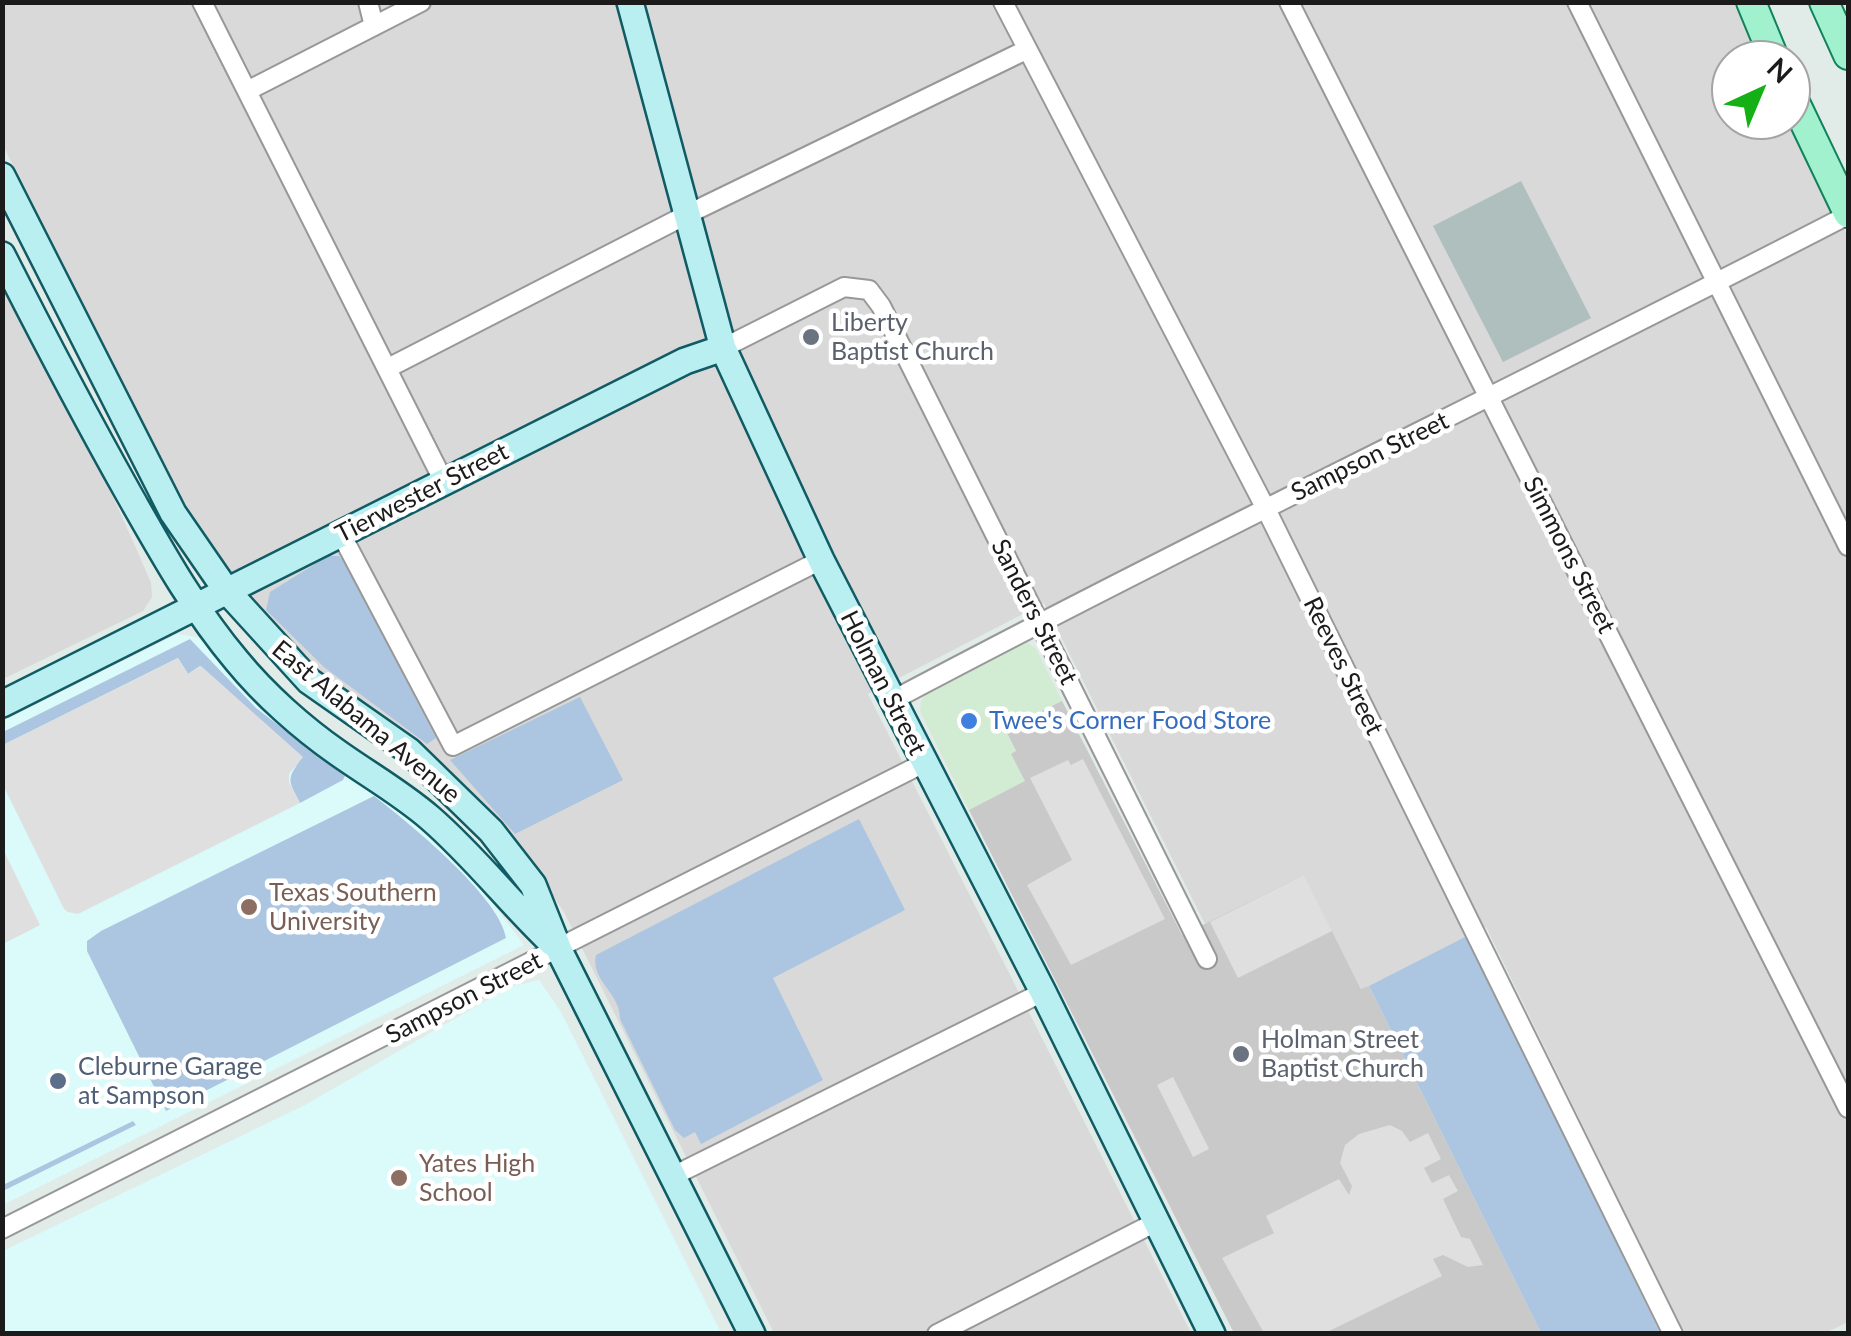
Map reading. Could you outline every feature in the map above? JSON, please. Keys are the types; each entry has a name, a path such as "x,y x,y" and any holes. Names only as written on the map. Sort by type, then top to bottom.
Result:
{"main road":[{"path":"1750,2 1766,40"},
{"path":"1824,2 1848,56"},
{"path":"1811,136 1848,214"}],"street":[{"path":"202,2 444,482"},
{"path":"368,2 374,26"},
{"path":"246,91 421,2"},
{"name":"Holman Street","path":"630,2 723,348 822,560 1212,1334"},
{"name":"Reeves Street","path":"1003,2 1266,509 1673,1334"},
{"name":"Simmons Street","path":"1290,2 1490,399 1840,1072 1848,1108"},
{"path":"1577,2 1848,546"},
{"path":"388,368 688,214 1026,50"},
{"name":"East Alabama Avenue","path":"2,176 173,513 226,590 309,680 409,751 491,831 533,885 559,950 752,1334"},
{"name":"Sampson Street","path":"893,700 1848,214"},
{"name":"East Alabama Avenue","path":"2,254 70,390 193,606 240,665 337,752 429,816 559,950"},
{"name":"Tierwester Street","path":"2,704 686,361 723,348 844,287"},
{"name":"Sanders Street","path":"844,287 868,290 881,306 1207,958"},
{"path":"342,534 454,746 822,560"},
{"name":"Sampson Street","path":"2,1228 924,763"},
{"path":"671,1177 1043,992"},
{"path":"937,1334 1156,1222"}],"shaded area":[{"path":"3,3 1734,3 1752,40 1711,40 1711,140 1800,140 1848,237 1848,1322 1825,1333 1684,1333 1486,927 1362,990 1304,876 1205,924 1044,603 868,694 1191,1333 774,1333 564,912 482,806 436,759 316,670 272,627 210,545 142,432 3,145"},
{"path":"1521,181 1591,318 1503,362 1433,226"},
{"path":"2,276 88,442 151,583 152,597 143,611 3,679"},
{"path":"328,556 343,560 436,738 427,744 324,667 266,610 270,592"},
{"name":"Texas Southern University","path":"177,634 204,642 262,703 397,805 467,869 524,945 3,1205 3,721"},
{"path":"190,639 256,708 345,776 343,780 300,803 290,779 302,757 200,666 188,674 178,658 3,745 3,732"},
{"path":"1024,640 1036,649 1062,701 1005,729 1016,752 1012,755 1026,781 969,810 920,711 921,703 926,691"},
{"path":"178,658 188,674 201,666 303,757 289,774 300,803 78,914 68,912 3,785 3,745"},
{"path":"580,697 623,780 515,834 450,760"},
{"name":"Holman Street Baptist Church","path":"1062,701 1182,935 1304,875 1361,989 1369,986 1541,1333 1234,1333 969,810 1025,781 1011,754 1016,751 1005,729"},
{"path":"1083,759 1165,919 1071,965 1027,885 1072,860 1030,778 1068,760 1071,765"},
{"path":"374,796 471,882 500,921 506,938 166,1111 87,951 87,941"},
{"path":"859,819 905,910 773,978 823,1080 701,1144 695,1132 684,1138 675,1130 620,1019 616,1002 597,972 596,955"},
{"path":"2,847 40,925 3,944 2,944"},
{"path":"1304,875 1332,931 1238,978 1210,922"},
{"path":"1467,936 1660,1333 1541,1333 1369,986"},
{"name":"Yates High School","path":"539,980 561,1012 721,1333 3,1333 3,1251 305,1105 510,987"},
{"path":"1173,1077 1209,1149 1193,1157 1157,1085"},
{"path":"133,1121 136,1125 3,1191 3,1185"},
{"path":"1390,1125 1402,1131 1410,1142 1428,1133 1441,1159 1424,1168 1432,1183 1449,1175 1458,1191 1443,1199 1461,1237 1470,1239 1483,1265 1468,1267 1443,1255 1433,1259 1442,1276 1325,1333 1264,1333 1222,1258 1274,1233 1266,1216 1339,1179 1349,1195 1352,1186 1340,1163 1345,1145 1359,1134"}],"place":[{"name":"Liberty Baptist Church","path":"811,337"},
{"name":"Twee's Corner Food Store","path":"969,721"},
{"name":"Texas Southern University","path":"249,907"},
{"name":"Holman Street Baptist Church","path":"1241,1054"},
{"name":"Cleburne Garage at Sampson","path":"58,1081"},
{"name":"Yates High School","path":"399,1178"}]}
